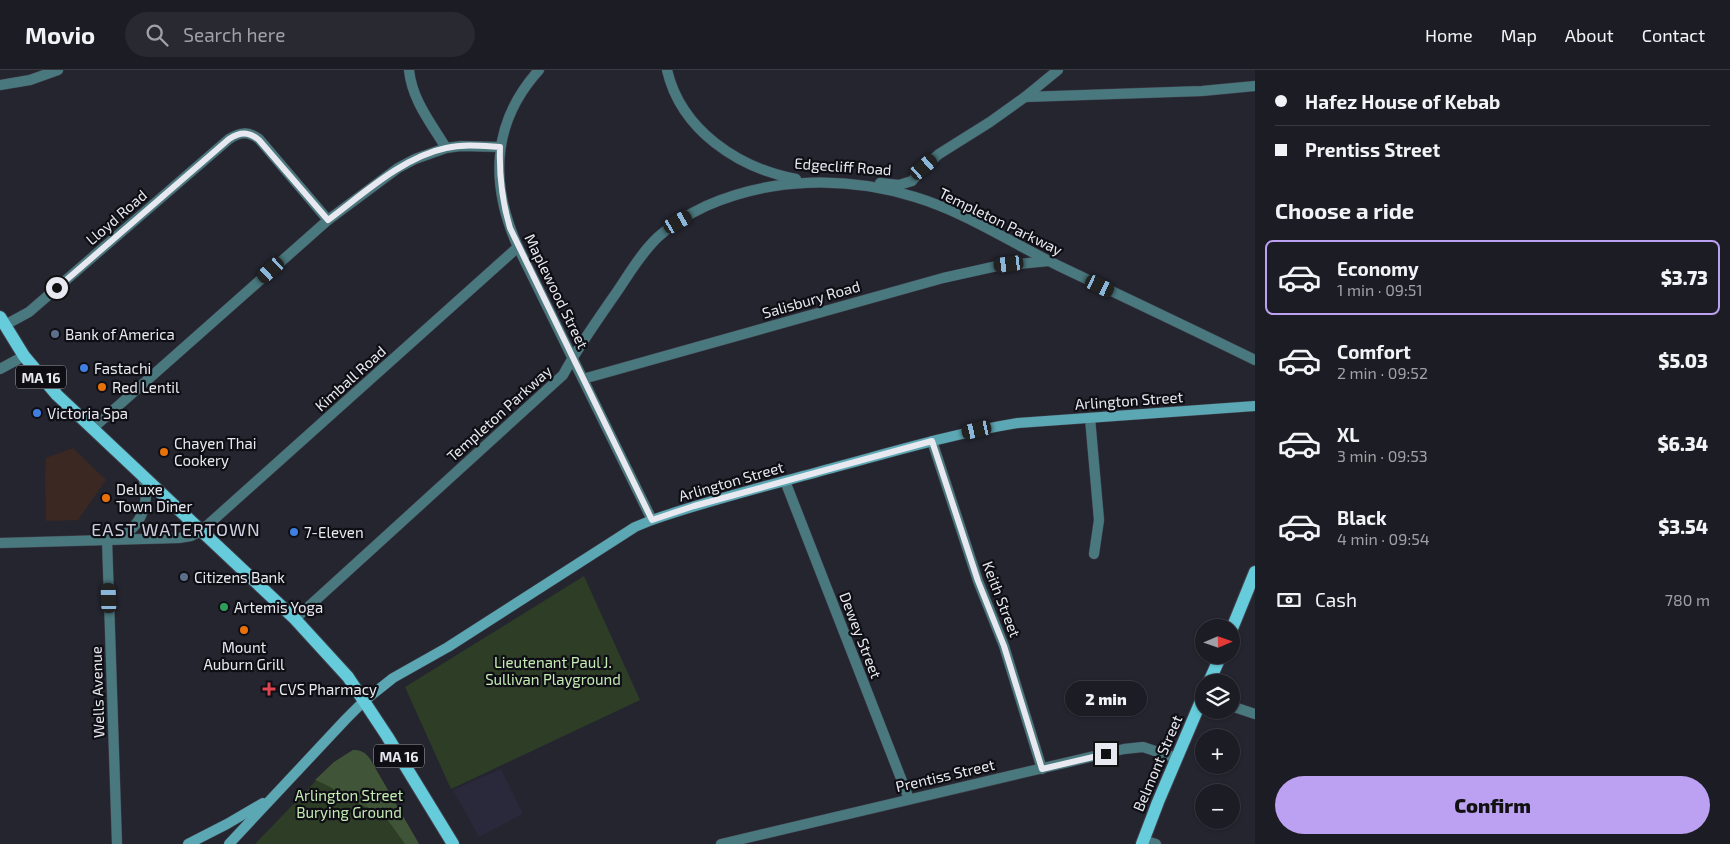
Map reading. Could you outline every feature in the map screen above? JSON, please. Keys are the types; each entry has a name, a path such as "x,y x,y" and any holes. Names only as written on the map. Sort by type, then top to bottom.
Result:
{"main road":[{"name":"MA 16","path":"2,321 24,356 57,395 295,619 348,677 452,844"},
{"path":"1236,619 1255,572"},
{"name":"Belmont Street","path":"1147,843 1176,758 1195,714"}],"street":[{"path":"0,85 30,75 58,70"},
{"path":"409,70 410,84 416,98 446,148"},
{"name":"Maplewood Street","path":"539,70 521,92 504,130 500,147 499,168 503,208 518,247 652,520"},
{"name":"Edgecliff Road","path":"667,70 675,93 684,110 696,126 710,140 742,162 781,176 828,183 859,182 899,185 912,181 939,154 990,122 1058,70"},
{"path":"1025,97 1202,91 1255,86"},
{"name":"Lloyd Road","path":"2,321 29,312 237,134 246,132 259,140 328,220"},
{"path":"92,429 328,220 398,168 432,152 446,148 461,146 500,147"},
{"name":"Templeton Parkway","path":"295,619 563,375 643,253 659,236 678,222 715,202 763,187 784,184 828,183 892,191 916,197 962,217 1255,360"},
{"name":"Kimball Road","path":"201,531 518,247"},
{"name":"Salisbury Road","path":"583,379 943,278 997,266 1049,261"},
{"path":"0,369 24,356"},
{"name":"Arlington Street","path":"229,844 364,701 393,678 448,647 635,527 652,520 785,481 991,427 1018,423 1255,406"},
{"path":"1090,418 1099,520 1094,554"},
{"name":"Keith Street","path":"932,441 978,581 1004,646 1042,769"},
{"path":"112,539 134,528 141,518 146,498 143,477"},
{"name":"Dewey Street","path":"785,481 909,799"},
{"path":"0,543 179,538 191,536 201,531"},
{"name":"Wells Avenue","path":"112,539 116,844"},
{"path":"1240,709 1255,714"},
{"name":"Prentiss Street","path":"721,844 1134,747 1148,748 1176,758"},
{"name":"Arlington Street","path":"188,844 227,824 272,797"}],"shaded area":[{"path":"73,448 106,480 78,520 46,521 46,458"},
{"path":"501,769 523,814 479,837 453,790"}],"green space":[{"name":"Lieutenant Paul J. Sullivan Playground","path":"584,576 640,700 451,789 405,687"},
{"name":"Arlington Street Burying Ground","path":"353,750 363,752 370,759 419,844 255,844 334,762"},
{"path":"353,750 363,752 370,759 419,844 405,844 382,812 356,802 315,780 334,762"}],"place":[{"name":"Bank of America","path":"55,334"},
{"name":"Fastachi","path":"84,368"},
{"name":"Red Lentil","path":"102,387"},
{"name":"Victoria Spa","path":"37,413"},
{"name":"Chayen Thai Cookery","path":"164,452"},
{"name":"Deluxe Town Diner","path":"106,498"},
{"name":"7-Eleven","path":"294,532"},
{"name":"Citizens Bank","path":"184,577"},
{"name":"Artemis Yoga","path":"224,607"},
{"name":"Mount Auburn Grill","path":"244,630"},
{"name":"CVS Pharmacy","path":"269,689"}],"district":[{"name":"EAST WATERTOWN","path":"176,529"}],"route":[{"path":"57,288 237,134 246,132 259,140 328,220 398,168 415,159 446,148 461,146 500,147 500,186 503,208 510,228 652,520 694,506 932,441 978,581 1004,646 1042,769 1106,754"}]}
